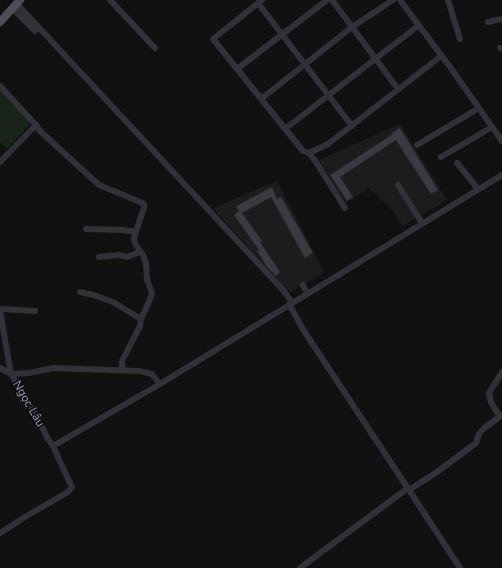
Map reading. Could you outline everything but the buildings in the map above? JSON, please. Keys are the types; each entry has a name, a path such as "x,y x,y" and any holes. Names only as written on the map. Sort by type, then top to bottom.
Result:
{"main road":[{"path":"0,22 16,4"}],"street":[{"path":"110,0 155,48"},
{"path":"237,69 327,0"},
{"path":"332,0 398,89"},
{"path":"261,99 352,27 394,0"},
{"path":"400,0 442,56 502,141"},
{"path":"448,0 460,39"},
{"path":"345,208 309,153 303,151 213,39 260,2 352,126"},
{"path":"16,4 35,31"},
{"path":"16,4 282,289 316,350 460,568"},
{"path":"488,22 502,19"},
{"path":"285,129 419,25"},
{"path":"309,153 328,144 442,56"},
{"path":"0,86 40,131 99,185 144,204 136,232 135,244 146,263 147,280 152,293 151,300 141,319 140,326 122,361 122,369"},
{"path":"418,145 479,108"},
{"path":"0,162 36,125"},
{"path":"441,157 492,127"},
{"path":"457,162 478,189"},
{"path":"53,446 160,384 290,303 502,175"},
{"path":"398,185 422,223"},
{"path":"86,229 123,230 136,232"},
{"path":"99,257 119,255 127,257 140,252"},
{"path":"302,285 307,293"},
{"path":"80,292 113,302 141,319"},
{"path":"0,310 35,311"},
{"name":"Ngọc Lâu","path":"0,310 11,374 38,419 72,483 72,489 68,492 0,533"},
{"path":"0,368 11,374 29,373 53,368 122,369 148,372 154,376 160,384"},
{"path":"300,568 408,489 437,472 476,443 481,431 501,416 491,402 489,393 502,372"}],"shaded area":[{"path":"0,90 31,123 7,149 0,142"},
{"path":"400,124 447,200 403,226 391,209 369,188 346,203 319,160"},
{"path":"277,181 324,273 289,293 213,208"}]}
